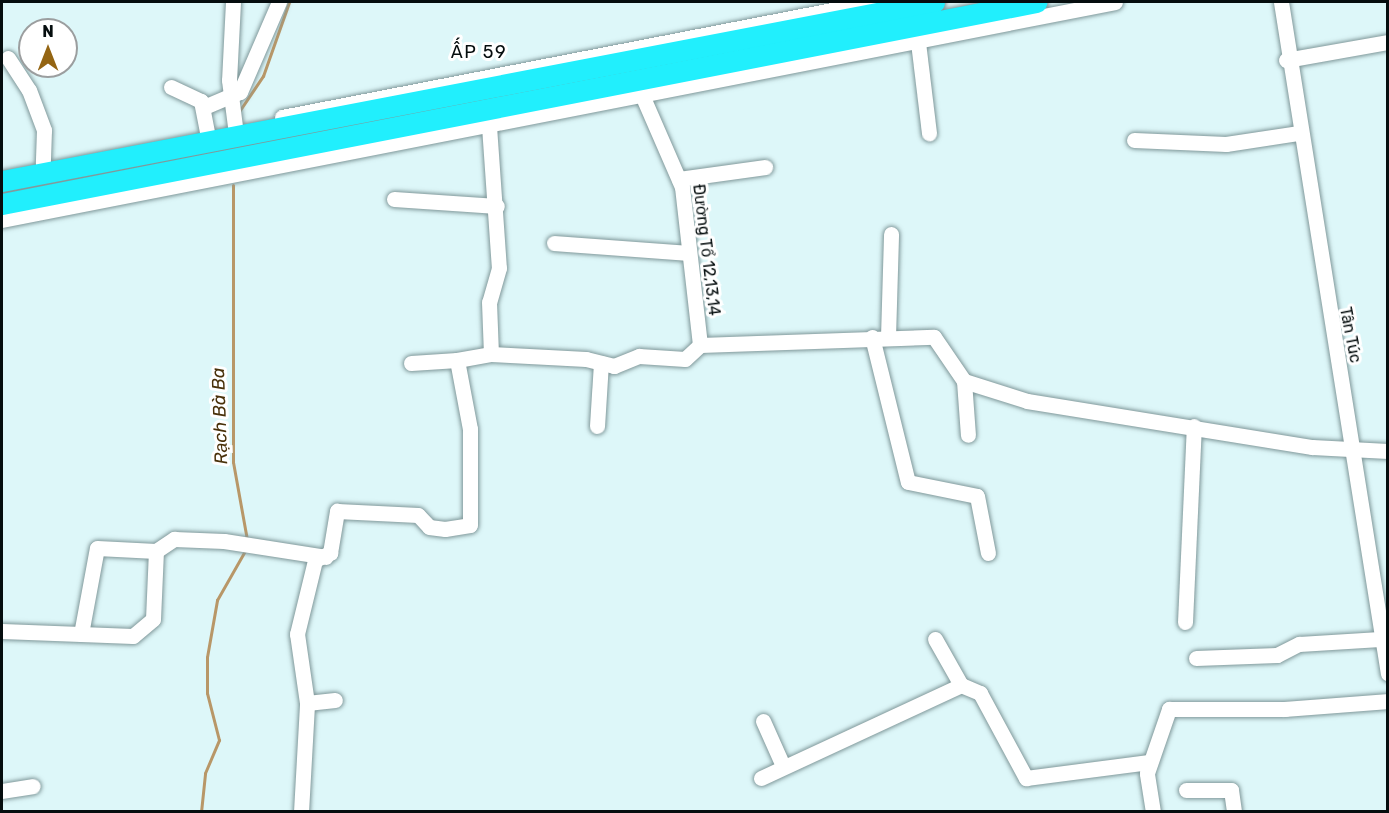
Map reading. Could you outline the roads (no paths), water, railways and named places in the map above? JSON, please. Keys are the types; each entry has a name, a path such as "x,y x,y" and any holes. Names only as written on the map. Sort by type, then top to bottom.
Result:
{"highway":[{"path":"2,181 934,2"},
{"path":"2,204 1036,2"}],"street":[{"path":"233,2 231,97 235,126"},
{"path":"204,107 231,97 246,80 279,2"},
{"path":"2,171 839,5 873,2"},
{"path":"2,220 1115,2"},
{"name":"Tân Túc","path":"1281,2 1286,60 1353,450 1380,639 1388,674"},
{"path":"918,42 929,133"},
{"path":"1286,60 1388,42"},
{"path":"8,58 29,90 44,130 43,163"},
{"path":"171,87 191,93 204,107 207,131"},
{"name":"Đường Tổ 12,13,14","path":"642,95 679,179 700,345"},
{"path":"489,126 497,206 499,268 489,302 491,354"},
{"path":"1134,140 1226,144 1299,133"},
{"path":"679,179 765,167"},
{"path":"394,199 497,206"},
{"path":"888,337 891,234"},
{"path":"554,243 689,253"},
{"path":"872,337 908,482 977,496 988,553"},
{"path":"411,363 457,360 491,354 614,366 639,356 685,359 700,345 872,337 934,337 964,381 968,435"},
{"path":"326,557 337,511 418,515 429,527 446,530 470,525 470,429 457,360"},
{"path":"597,426 601,363"},
{"path":"964,381 1027,401 1353,450 1388,451"},
{"path":"1185,622 1194,426"},
{"path":"81,634 97,548 156,551 174,540 247,544 326,557"},
{"path":"2,631 133,636 153,619 156,551"},
{"path":"301,812 307,703 297,634 311,569 315,560 326,557"},
{"path":"934,639 961,685 980,693 1028,779 1149,762"},
{"path":"1196,658 1277,655 1299,644 1380,639"},
{"path":"760,778 961,685"},
{"path":"307,703 335,700"},
{"path":"1153,812 1149,762 1169,709 1285,709 1388,701"},
{"path":"764,721 783,766"},
{"path":"2,790 33,786"},
{"path":"1186,790 1231,790 1234,812"}],"waterway":[{"name":"Rạch Bà Ba","path":"238,113 263,76 289,2"},
{"name":"Rạch Bà Ba","path":"233,185 233,462 247,540"},
{"name":"Rạch Bà Ba","path":"201,812 205,773 219,740 207,693 207,657 217,600 246,549"}],"district":[{"name":"ẤP 59","path":"479,52"}]}
